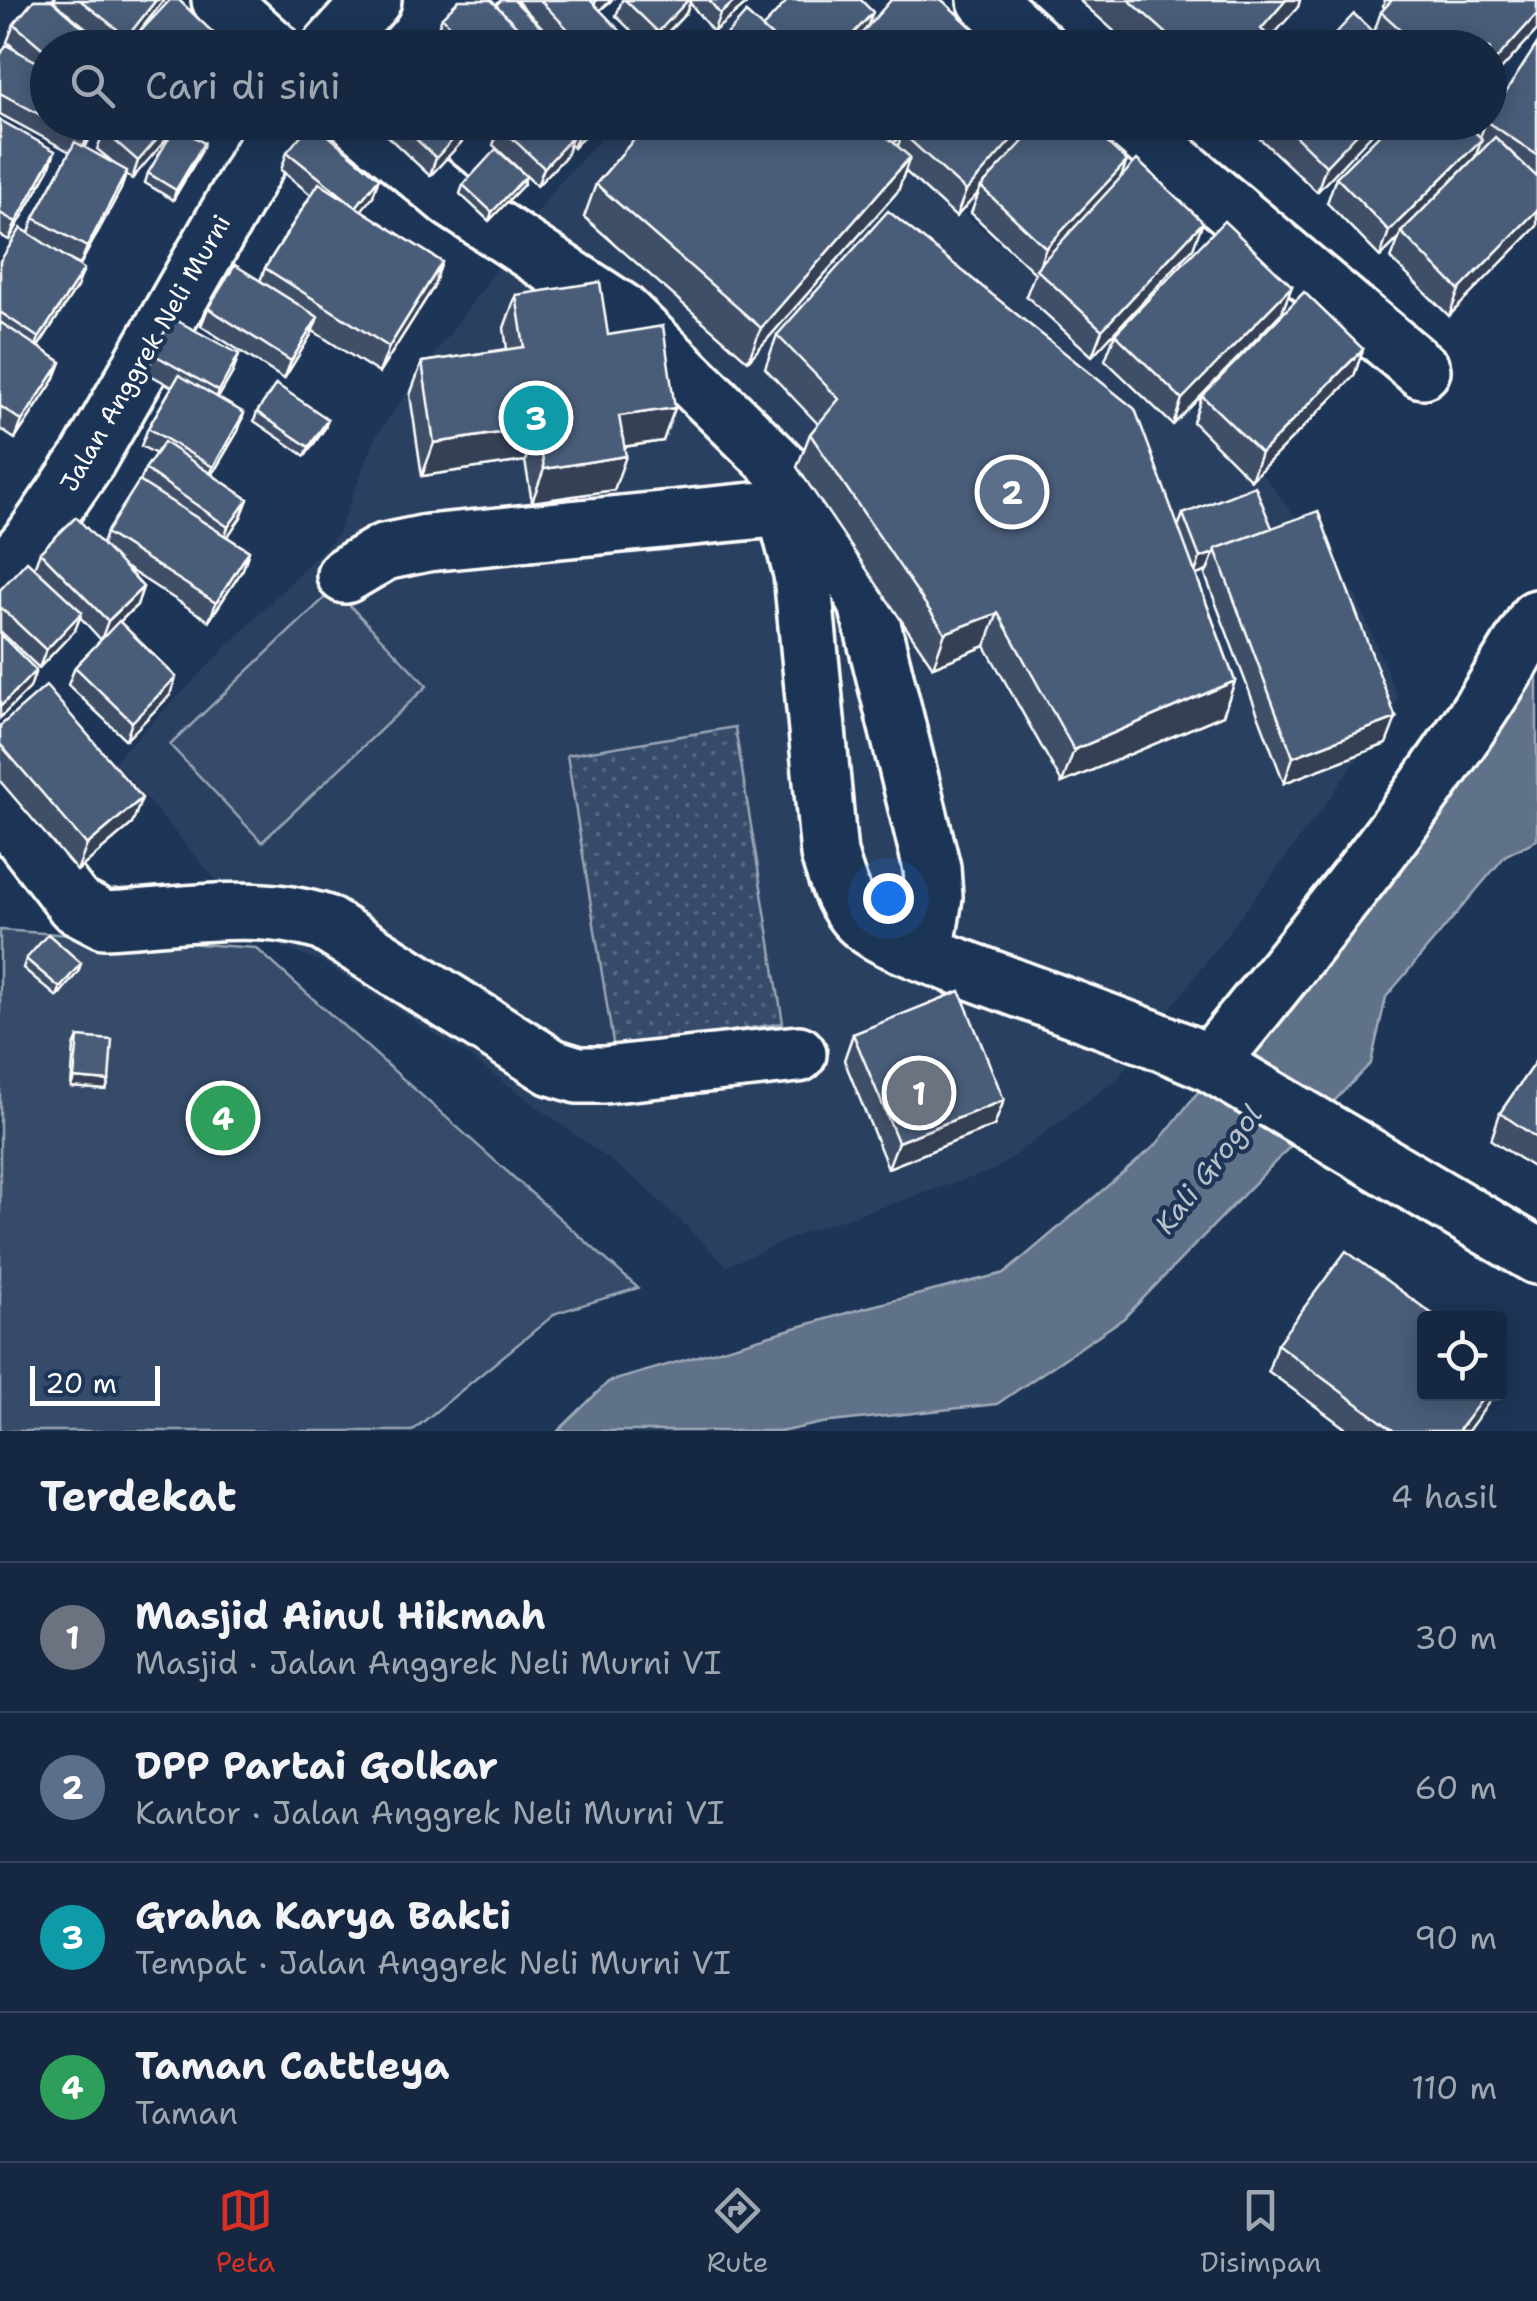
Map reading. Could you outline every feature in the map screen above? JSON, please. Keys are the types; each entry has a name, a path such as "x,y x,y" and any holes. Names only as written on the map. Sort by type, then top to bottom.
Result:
{"street":[{"path":"0,43 25,0"},
{"path":"220,0 252,30"},
{"path":"346,30 373,0"},
{"path":"986,0 1019,30"},
{"name":"Jalan Anggrek Neli Murni","path":"0,576 34,537 88,458 270,140"},
{"path":"380,140 452,200 620,310 799,503 868,604 932,868 934,897 925,954"},
{"path":"1149,140 1422,370"},
{"path":"345,576 384,552 426,543 799,503"},
{"path":"799,503 802,574 829,854 838,886 852,914 874,934 1151,1038 1212,1065 1537,1256"},
{"path":"1212,1065 1374,862 1498,685 1537,618"},
{"path":"0,808 75,905 90,916 104,920 271,911 312,919 552,1067 578,1075 604,1075 798,1054"}],"shaded area":[{"path":"723,7 751,30 702,30"},
{"path":"599,140 878,140 1250,458 1356,596 1398,698 1328,801 1119,1077 995,1170 810,1230 727,1266 642,1184 466,1054 322,962 270,943 114,761 337,535 377,434 556,187"},
{"path":"334,589 427,686 262,842 170,745"},
{"path":"735,727 783,1023 614,1049 567,755"},
{"path":"0,930 256,948 638,1288 556,1313 412,1431 0,1431"}],"water":[{"name":"Kali Grogol","path":"1537,663 1537,840 1506,855 1386,997 1371,1063 1124,1318 997,1404 822,1423 785,1431 558,1431 608,1382 864,1308 1005,1273 1156,1145"}],"building":[{"path":"34,0 52,0 86,30 30,30 30,38 14,24"},
{"path":"80,0 156,0 132,30 118,30"},
{"path":"170,0 179,0 210,30 142,30"},
{"path":"459,0 491,0 520,30 455,30 442,17"},
{"path":"501,0 514,0 544,30 520,30 496,5"},
{"path":"540,0 590,0 619,30 569,30"},
{"path":"625,0 688,0 660,30"},
{"path":"709,0 736,0 720,14"},
{"path":"788,0 861,0 873,12 856,30 762,28"},
{"path":"891,0 942,0 975,30 865,30"},
{"path":"1129,0 1286,0 1262,30 1163,30"},
{"path":"1392,0 1537,0 1537,14 1507,47 1507,30 1401,30 1381,12"},
{"path":"746,13 765,30 731,30"},
{"path":"1354,14 1371,30 1339,30"},
{"path":"1537,44 1537,155 1507,135 1507,90"},
{"path":"6,45 30,58 30,109 0,93 0,56"},
{"path":"0,120 55,151 16,222 0,213"},
{"path":"114,140 156,140 138,161"},
{"path":"168,140 204,143 176,190 148,173"},
{"path":"297,140 334,140 379,178 356,207 287,152"},
{"path":"417,140 452,140 436,158"},
{"path":"514,140 569,140 544,168"},
{"path":"634,140 891,140 910,157 761,328 596,184"},
{"path":"910,140 1011,140 966,191"},
{"path":"1024,140 1104,140 1127,161 1046,248 981,187"},
{"path":"1299,140 1351,140 1326,166"},
{"path":"1374,140 1481,140 1389,231 1336,177"},
{"path":"1492,140 1498,140 1537,177 1537,210 1459,290 1401,232"},
{"path":"75,142 127,171 87,247 34,218"},
{"path":"496,149 526,176 492,212 463,185"},
{"path":"1137,160 1203,222 1102,330 1036,269"},
{"path":"319,183 442,262 389,347 265,268"},
{"path":"888,211 1135,409 1235,681 1074,750 998,613 945,633 810,434 839,399 777,335"},
{"path":"1224,221 1292,286 1182,399 1115,334"},
{"path":"21,228 84,269 39,338 0,312 0,261"},
{"path":"235,265 318,317 291,361 208,308"},
{"path":"600,282 608,335 663,326 675,408 619,416 626,456 544,469 538,427 434,443 422,362 524,347 516,295"},
{"path":"1304,292 1363,349 1261,453 1202,396"},
{"path":"172,318 239,354 219,391 153,354"},
{"path":"0,322 61,362 22,421 0,406"},
{"path":"179,375 244,413 213,467 148,428"},
{"path":"276,384 328,419 309,447 257,412"},
{"path":"164,442 248,499 228,527 145,469"},
{"path":"139,481 249,551 216,603 106,533"},
{"path":"1255,486 1272,528 1200,558 1183,514"},
{"path":"1318,511 1396,718 1293,757 1215,549"},
{"path":"76,517 143,587 108,621 40,552"},
{"path":"27,561 82,612 46,650 0,607 0,590"},
{"path":"119,621 176,677 132,722 75,667"},
{"path":"0,634 36,670 0,707"},
{"path":"46,686 142,798 87,845 0,744 0,726"},
{"path":"48,934 81,963 60,988 26,959"},
{"path":"960,991 1004,1100 898,1142 853,1034"},
{"path":"78,1037 112,1040 109,1081 74,1078"},
{"path":"1537,1059 1537,1138 1500,1113"},
{"path":"1346,1251 1428,1311 1417,1311 1417,1401 1481,1401 1458,1431 1394,1431 1277,1344"}],"place":[{"name":"Graha Karya Bakti","path":"536,418"},
{"name":"DPP Partai Golkar","path":"1012,492"},
{"name":"Masjid Ainul Hikmah","path":"919,1093"},
{"name":"Taman Cattleya","path":"223,1118"}]}
